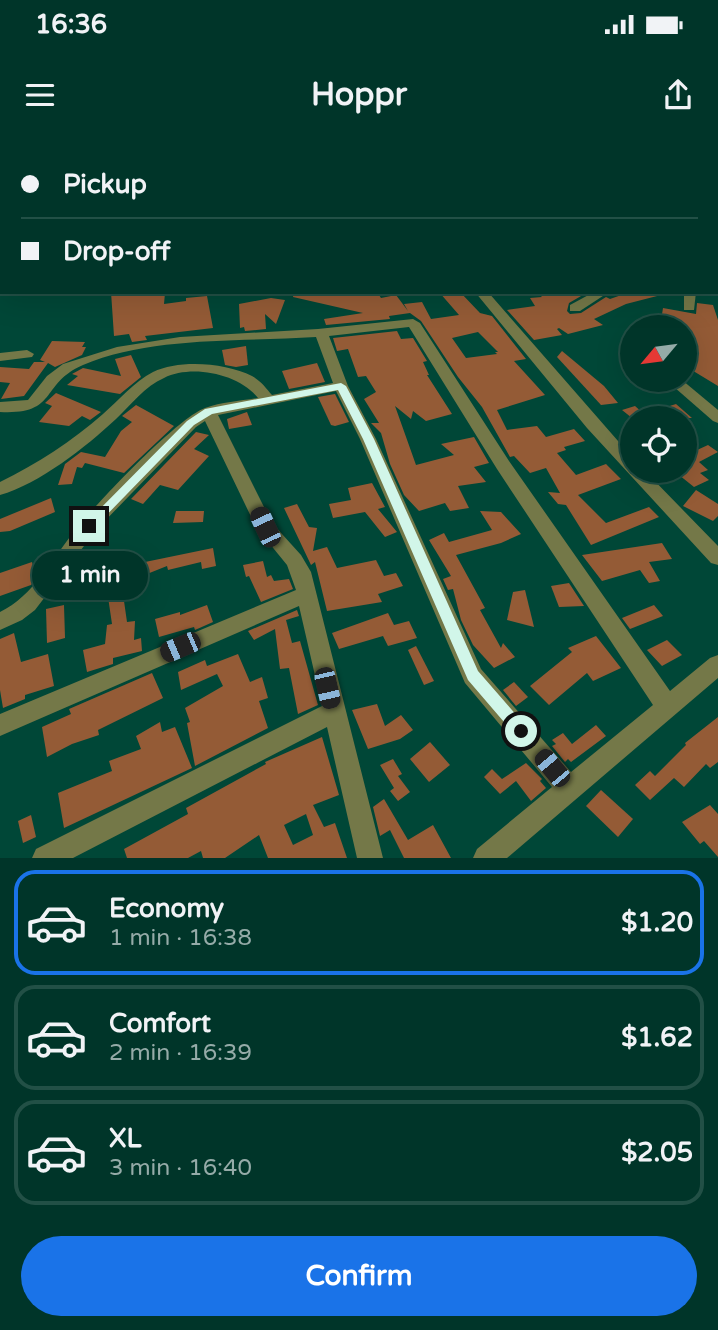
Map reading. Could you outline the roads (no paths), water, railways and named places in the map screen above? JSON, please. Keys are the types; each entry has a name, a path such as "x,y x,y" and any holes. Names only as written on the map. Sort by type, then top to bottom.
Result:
{"street":[{"path":"483,294 532,349 593,427 620,455"},
{"path":"575,308 600,294"},
{"path":"689,307 690,294"},
{"path":"0,407 32,407 61,372 89,358 116,351 173,341 321,333 413,323 503,465 667,706"},
{"path":"321,333 341,386 368,439 473,676 568,787"},
{"path":"0,357 27,355"},
{"path":"0,489 37,472 105,421 158,375 200,369 244,378 257,385 267,398"},
{"path":"0,621 16,616 33,599 89,526 190,423 209,412 267,398 341,386"},
{"path":"687,392 718,418"},
{"path":"209,412 265,527 301,572 368,857"},
{"path":"646,483 718,558"},
{"path":"0,724 305,594"},
{"path":"486,858 568,787 718,666"},
{"path":"45,858 333,712"}]}
